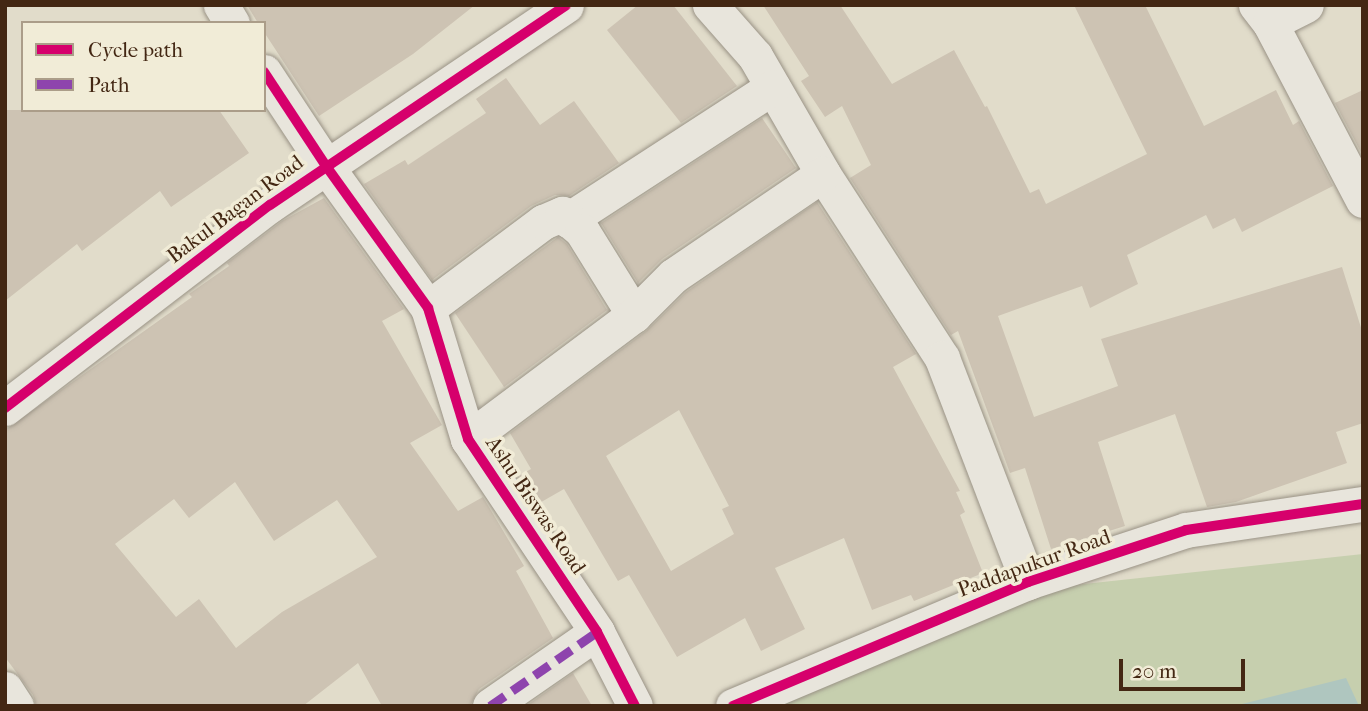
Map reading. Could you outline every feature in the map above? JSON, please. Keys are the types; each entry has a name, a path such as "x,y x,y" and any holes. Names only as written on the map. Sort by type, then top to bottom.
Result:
{"street":[{"path":"220,5 231,21"},
{"name":"Bakul Bagan Road","path":"5,408 270,205 566,5"},
{"name":"Paddapukur Road","path":"710,5 755,56 823,174 942,358 1028,582"},
{"path":"1306,5 1263,14 1363,200"},
{"name":"Ashu Biswas Road","path":"266,75 428,308 468,439 597,632 635,706"},
{"path":"568,220 773,87"},
{"path":"468,439 634,315 673,276 823,174"},
{"path":"428,308 543,222 562,214 582,231 634,315"},
{"name":"Paddapukur Road","path":"733,706 1028,582 1186,530 1363,504"},
{"path":"490,706 597,632"},
{"path":"5,689 16,706"}],"green space":[{"path":"1363,554 1363,706 748,706 1047,588"}],"water":[{"path":"1346,678 1359,706 1234,706"}],"building":[{"path":"247,5 475,5 413,54 319,116 266,35 266,21 257,21"},
{"path":"638,5 673,5 737,86 681,123 607,30"},
{"path":"763,5 840,5 892,84 954,50 985,107 987,106 1030,193 1039,189 1046,204 1147,154 1074,5 1145,5 1204,126 1276,90 1293,125 1299,121 1333,186 1242,232 1235,218 1213,229 1206,215 1127,255 1138,284 1090,308 1082,286 998,316 1034,417 1118,386 1101,339 1342,267 1363,334 1363,423 1336,432 1347,463 1236,502 1207,507 1175,414 1098,442 1125,526 1051,549 1025,468 1010,473 958,331 951,335 850,178 871,165 842,106 825,117 801,81 809,76"},
{"path":"506,78 540,125 574,101 619,163 569,196 555,195 531,206 432,280 364,184 405,160 408,165 486,113 476,99"},
{"path":"1363,90 1363,156 1335,103"},
{"path":"5,110 220,112 249,153 171,207 160,191 82,251 77,244 5,301"},
{"path":"762,118 796,168 662,259 638,283 601,223"},
{"path":"324,198 404,309 382,321 442,425 410,443 458,511 483,497 524,566 516,571 553,638 479,689 470,706 382,706 358,663 303,706 36,706 33,695 5,657 5,430 192,297 189,294 229,266 227,263 282,221","holes":["235,482 274,541 337,500 377,557 282,612 236,648 199,599 176,617 115,544 174,499 189,518"]},
{"path":"817,202 916,354 893,367 960,491 956,492 965,512 960,515 983,573 914,601 911,595 872,610 844,538 775,568 805,629 761,651 745,618 677,657 629,575 618,581 564,489 536,505 517,477 531,469 510,433 646,331 686,292","holes":["679,410 729,506 722,509 734,534 671,571 606,456"]},
{"path":"558,237 567,244 607,310 504,387 455,313"},
{"path":"573,673 592,706 526,706"}],"marked path":[{"path":"490,706 597,632"}],"cycle path":[{"path":"5,408 270,205 566,5"},
{"path":"266,75 326,166 428,308 468,439 597,632 635,706"},
{"path":"733,706 1028,582 1186,530 1363,504"}]}
